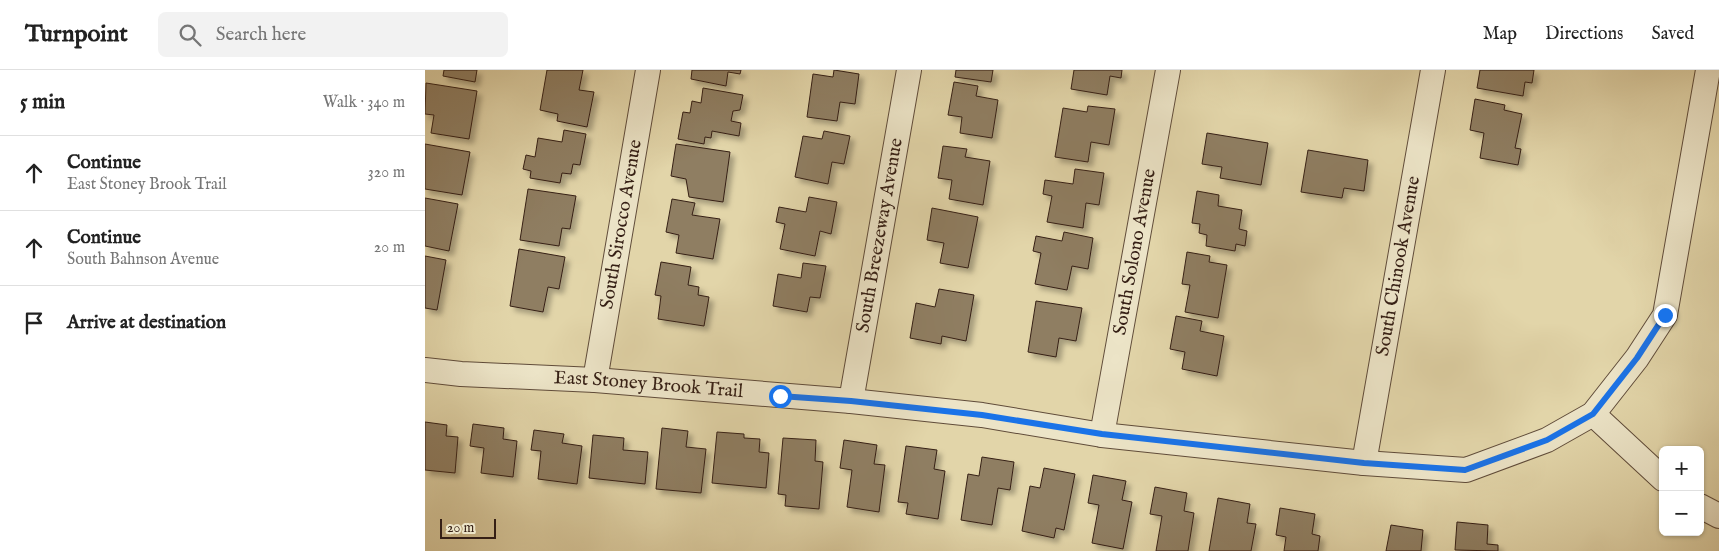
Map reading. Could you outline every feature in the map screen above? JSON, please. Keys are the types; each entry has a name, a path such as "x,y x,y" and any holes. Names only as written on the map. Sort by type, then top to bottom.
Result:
{"street":[{"name":"South Sirocco Avenue","path":"595,380 648,70"},
{"name":"South Breezeway Avenue","path":"851,401 909,70"},
{"name":"South Solono Avenue","path":"1102,434 1167,70"},
{"name":"South Chinook Avenue","path":"1364,463 1433,70"},
{"name":"East Stoney Brook Trail","path":"425,370 461,374 595,380 851,401 982,415 1102,434 1364,463 1465,470 1547,440 1593,414 1637,358 1665,315 1708,70"},
{"path":"1593,414 1659,476"},
{"path":"1704,508 1719,516"}],"building":[{"path":"444,70 477,70 475,82 443,76"},
{"path":"547,70 583,70 579,90 594,92 587,127 557,121 558,114 540,110"},
{"path":"692,70 741,70 740,74 728,72 726,86 691,79"},
{"path":"834,70 859,74 855,104 840,102 837,121 807,117 813,74 833,77"},
{"path":"956,70 993,70 991,82 955,77"},
{"path":"1074,70 1122,70 1121,78 1110,76 1107,95 1071,89"},
{"path":"1480,70 1534,70 1532,83 1525,82 1523,96 1477,88"},
{"path":"954,82 978,86 976,96 998,100 992,138 960,133 962,117 948,115"},
{"path":"426,83 477,91 469,139 431,133 434,115 425,114"},
{"path":"703,88 743,95 740,110 733,111 731,121 741,123 739,136 712,131 711,138 705,137 704,144 678,139 683,112 690,113 692,101 701,103"},
{"path":"1475,99 1505,105 1504,110 1522,114 1515,148 1521,149 1518,165 1480,158 1484,133 1470,130"},
{"path":"1088,106 1115,109 1109,145 1091,142 1088,162 1055,157 1063,108 1087,112"},
{"path":"564,130 586,134 580,165 573,164 571,174 562,173 560,183 530,178 531,171 523,169 526,155 535,157 538,138 562,142"},
{"path":"824,131 850,136 844,164 832,162 828,184 795,177 803,136 822,139"},
{"path":"1207,133 1268,143 1261,185 1220,178 1222,167 1202,164"},
{"path":"425,144 470,152 462,195 425,189"},
{"path":"676,144 730,152 723,202 689,197 686,179 671,176"},
{"path":"943,146 967,149 965,157 990,161 983,205 949,199 952,180 938,178"},
{"path":"1308,150 1368,160 1364,191 1344,188 1342,198 1301,192"},
{"path":"1075,169 1104,173 1099,205 1086,203 1083,228 1047,222 1052,196 1043,194 1045,180 1073,184"},
{"path":"528,189 576,196 570,229 562,228 559,246 520,240"},
{"path":"1197,191 1219,195 1218,206 1242,210 1239,229 1247,231 1245,246 1236,244 1235,251 1206,246 1207,235 1199,233 1200,224 1192,223"},
{"path":"809,197 837,202 831,234 820,231 815,256 780,249 785,224 776,222 779,207 806,212"},
{"path":"425,198 458,204 449,251 425,246"},
{"path":"672,199 695,203 692,215 720,219 713,259 676,253 679,235 666,232"},
{"path":"932,208 978,217 968,268 940,263 944,243 927,240"},
{"path":"1064,232 1093,238 1088,269 1072,266 1067,290 1035,284 1041,253 1033,251 1036,236 1062,241"},
{"path":"519,249 565,257 559,289 548,287 543,312 510,306"},
{"path":"1187,252 1210,256 1209,262 1227,265 1218,318 1185,312 1190,285 1182,284"},
{"path":"425,256 446,260 437,310 425,308"},
{"path":"661,262 691,267 688,285 699,287 698,295 709,297 704,326 658,319 661,296 655,295"},
{"path":"803,263 826,266 820,298 810,297 807,312 773,306 778,274 801,278"},
{"path":"939,289 974,295 966,341 942,336 941,344 910,338 916,303 935,307"},
{"path":"1036,301 1082,308 1076,341 1059,338 1056,357 1028,352"},
{"path":"1176,316 1202,321 1200,331 1224,336 1217,376 1182,369 1185,352 1170,349"},
{"path":"425,422 447,425 446,436 458,437 455,473 425,470"},
{"path":"473,424 504,428 503,439 517,441 513,477 481,473 484,448 470,446"},
{"path":"662,428 688,431 686,447 706,449 701,493 656,489"},
{"path":"534,430 564,434 562,443 582,446 577,484 538,479 541,451 531,450"},
{"path":"717,432 744,434 744,438 760,439 759,452 769,453 766,488 712,483"},
{"path":"593,435 624,438 623,450 648,452 645,484 589,478"},
{"path":"783,438 816,440 815,461 823,462 819,509 785,506 786,495 778,494"},
{"path":"844,440 877,445 874,464 885,465 879,512 847,507 852,470 840,468"},
{"path":"906,446 937,450 934,469 945,471 938,519 906,514 908,503 898,502"},
{"path":"982,457 1014,462 1010,490 998,488 992,525 961,520 968,474 979,476"},
{"path":"1044,468 1075,474 1064,530 1056,528 1054,538 1022,531 1030,486 1040,488"},
{"path":"1093,475 1126,481 1122,500 1132,502 1123,549 1092,543 1099,505 1088,503"},
{"path":"1155,487 1187,493 1184,511 1194,513 1188,551 1156,551 1162,516 1150,514"},
{"path":"1218,498 1250,504 1247,523 1256,524 1251,551 1209,551"},
{"path":"1280,508 1315,514 1312,534 1320,536 1318,551 1284,551 1286,537 1276,535"},
{"path":"1457,522 1488,525 1487,544 1498,545 1498,551 1455,550"},
{"path":"1391,525 1423,530 1421,551 1386,551"}],"route":[{"path":"780,396 851,401 982,415 1102,434 1364,463 1465,470 1547,440 1593,414 1637,358 1665,315"}]}
